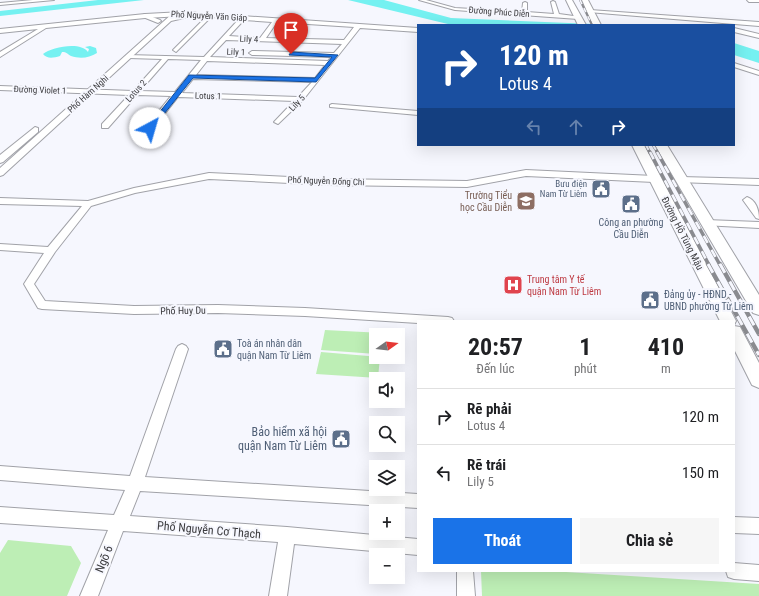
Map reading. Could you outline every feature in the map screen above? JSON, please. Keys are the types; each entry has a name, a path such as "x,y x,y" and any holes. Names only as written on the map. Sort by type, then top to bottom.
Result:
{"highway":[{"path":"570,0 580,22"},
{"path":"588,5 597,24"},
{"name":"Đường Hồ Tùng Mậu","path":"638,146 654,179 727,320"},
{"path":"662,146 707,225 759,309"},
{"path":"654,179 681,180"},
{"path":"678,225 707,225"},
{"path":"735,334 759,380"}],"main road":[{"path":"170,16 195,14"},
{"path":"145,16 158,21"},
{"name":"Phố Hàm Nghi","path":"0,160 158,21 170,16"},
{"name":"Phố Hàm Nghi","path":"0,173 129,56 142,49 170,16"}],"street":[{"path":"0,4 52,0"},
{"name":"Đường Phúc Diễn","path":"421,0 437,2 445,7 472,8 478,11 557,16 580,22"},
{"path":"561,0 570,0"},
{"path":"445,7 454,1"},
{"path":"749,1 759,1"},
{"path":"553,2 557,16"},
{"path":"478,11 480,3"},
{"path":"524,14 525,3"},
{"path":"588,5 620,7"},
{"path":"588,5 692,20 759,24"},
{"name":"Phố Nguyễn Văn Giáp","path":"195,14 417,30"},
{"path":"176,50 211,15"},
{"name":"Phố Nguyễn Văn Giáp","path":"0,31 145,16 170,16"},
{"path":"150,128 206,58 215,51 244,18"},
{"path":"262,40 276,20"},
{"path":"692,20 709,24"},
{"path":"0,55 46,26"},
{"name":"Lily 5","path":"278,122 316,80 358,26"},
{"path":"735,30 759,36"},
{"name":"Lily 4","path":"225,38 346,42"},
{"path":"168,50 183,50"},
{"name":"Lily 1","path":"205,51 215,51"},
{"name":"Lily 1","path":"241,52 335,55"},
{"path":"129,56 329,63"},
{"name":"Lotus 2","path":"105,126 133,93 167,57"},
{"path":"735,65 759,73"},
{"path":"191,77 316,80"},
{"name":"Đường Violet 1","path":"0,88 91,92"},
{"name":"Lotus 1","path":"91,92 300,99"},
{"path":"332,106 417,113"},
{"name":"Phố Nguyễn Đổng Chi","path":"0,201 88,204 134,191 209,176 330,182 467,184 526,173 654,179"},
{"path":"681,180 759,185"},
{"path":"747,200 759,216"},
{"name":"Phố Huy Du","path":"88,204 51,250 29,284 42,305 134,310 218,309 306,312 432,320"},
{"path":"707,225 759,225"},
{"path":"0,248 51,250"},
{"name":"Ngõ 6","path":"90,596 136,484 182,349"},
{"path":"0,473 136,484 417,501"},
{"name":"Phố Nguyễn Cơ Thạch","path":"0,515 287,536 417,548"},
{"path":"735,525 759,526"},
{"path":"278,596 287,536"},
{"path":"735,571 759,573"},
{"path":"465,572 466,596"}],"green space":[{"path":"325,330 369,332 369,353 321,350"},
{"path":"321,352 369,356 369,364 379,364 379,372 369,372 369,377 316,374"},
{"path":"8,540 71,546 81,563 67,596 0,596 0,553"},
{"path":"481,572 566,572 759,584 759,596 482,596"}],"water":[{"path":"98,0 144,0 0,16 0,11"},
{"path":"348,0 384,0 451,18 594,24 448,24"},
{"path":"735,43 759,51 759,63 735,55"},
{"path":"66,46 79,47 88,52 89,49 85,47 90,46 96,48 97,53 84,58 74,57 64,52 62,52 60,56 53,58 46,57 43,54 52,49"}],"railway":[{"path":"580,0 592,24"},
{"path":"646,146 650,153"},
{"path":"654,146 658,153"},
{"path":"650,152 709,265"},
{"path":"657,152 720,265"},
{"path":"708,264 759,355"},
{"path":"720,264 759,334"}],"place":[{"name":"Bưu điện Nam Từ Liêm","path":"601,189"},
{"name":"Trường Tiểu học Cầu Diễn","path":"526,201"},
{"name":"Công an phường Cầu Diễn","path":"631,204"},
{"name":"Trung tâm Y tế quận Nam Từ Liêm","path":"513,285"},
{"name":"Đảng ủy - HĐND - UBND phường Từ Liêm","path":"650,300"},
{"name":"Toà án nhân dân quận Nam Từ Liêm","path":"223,349"},
{"name":"Bảo hiểm xã hội quận Nam Từ Liêm","path":"341,439"}],"route":[{"path":"150,128 191,77 316,80 335,55 291,54"}]}
